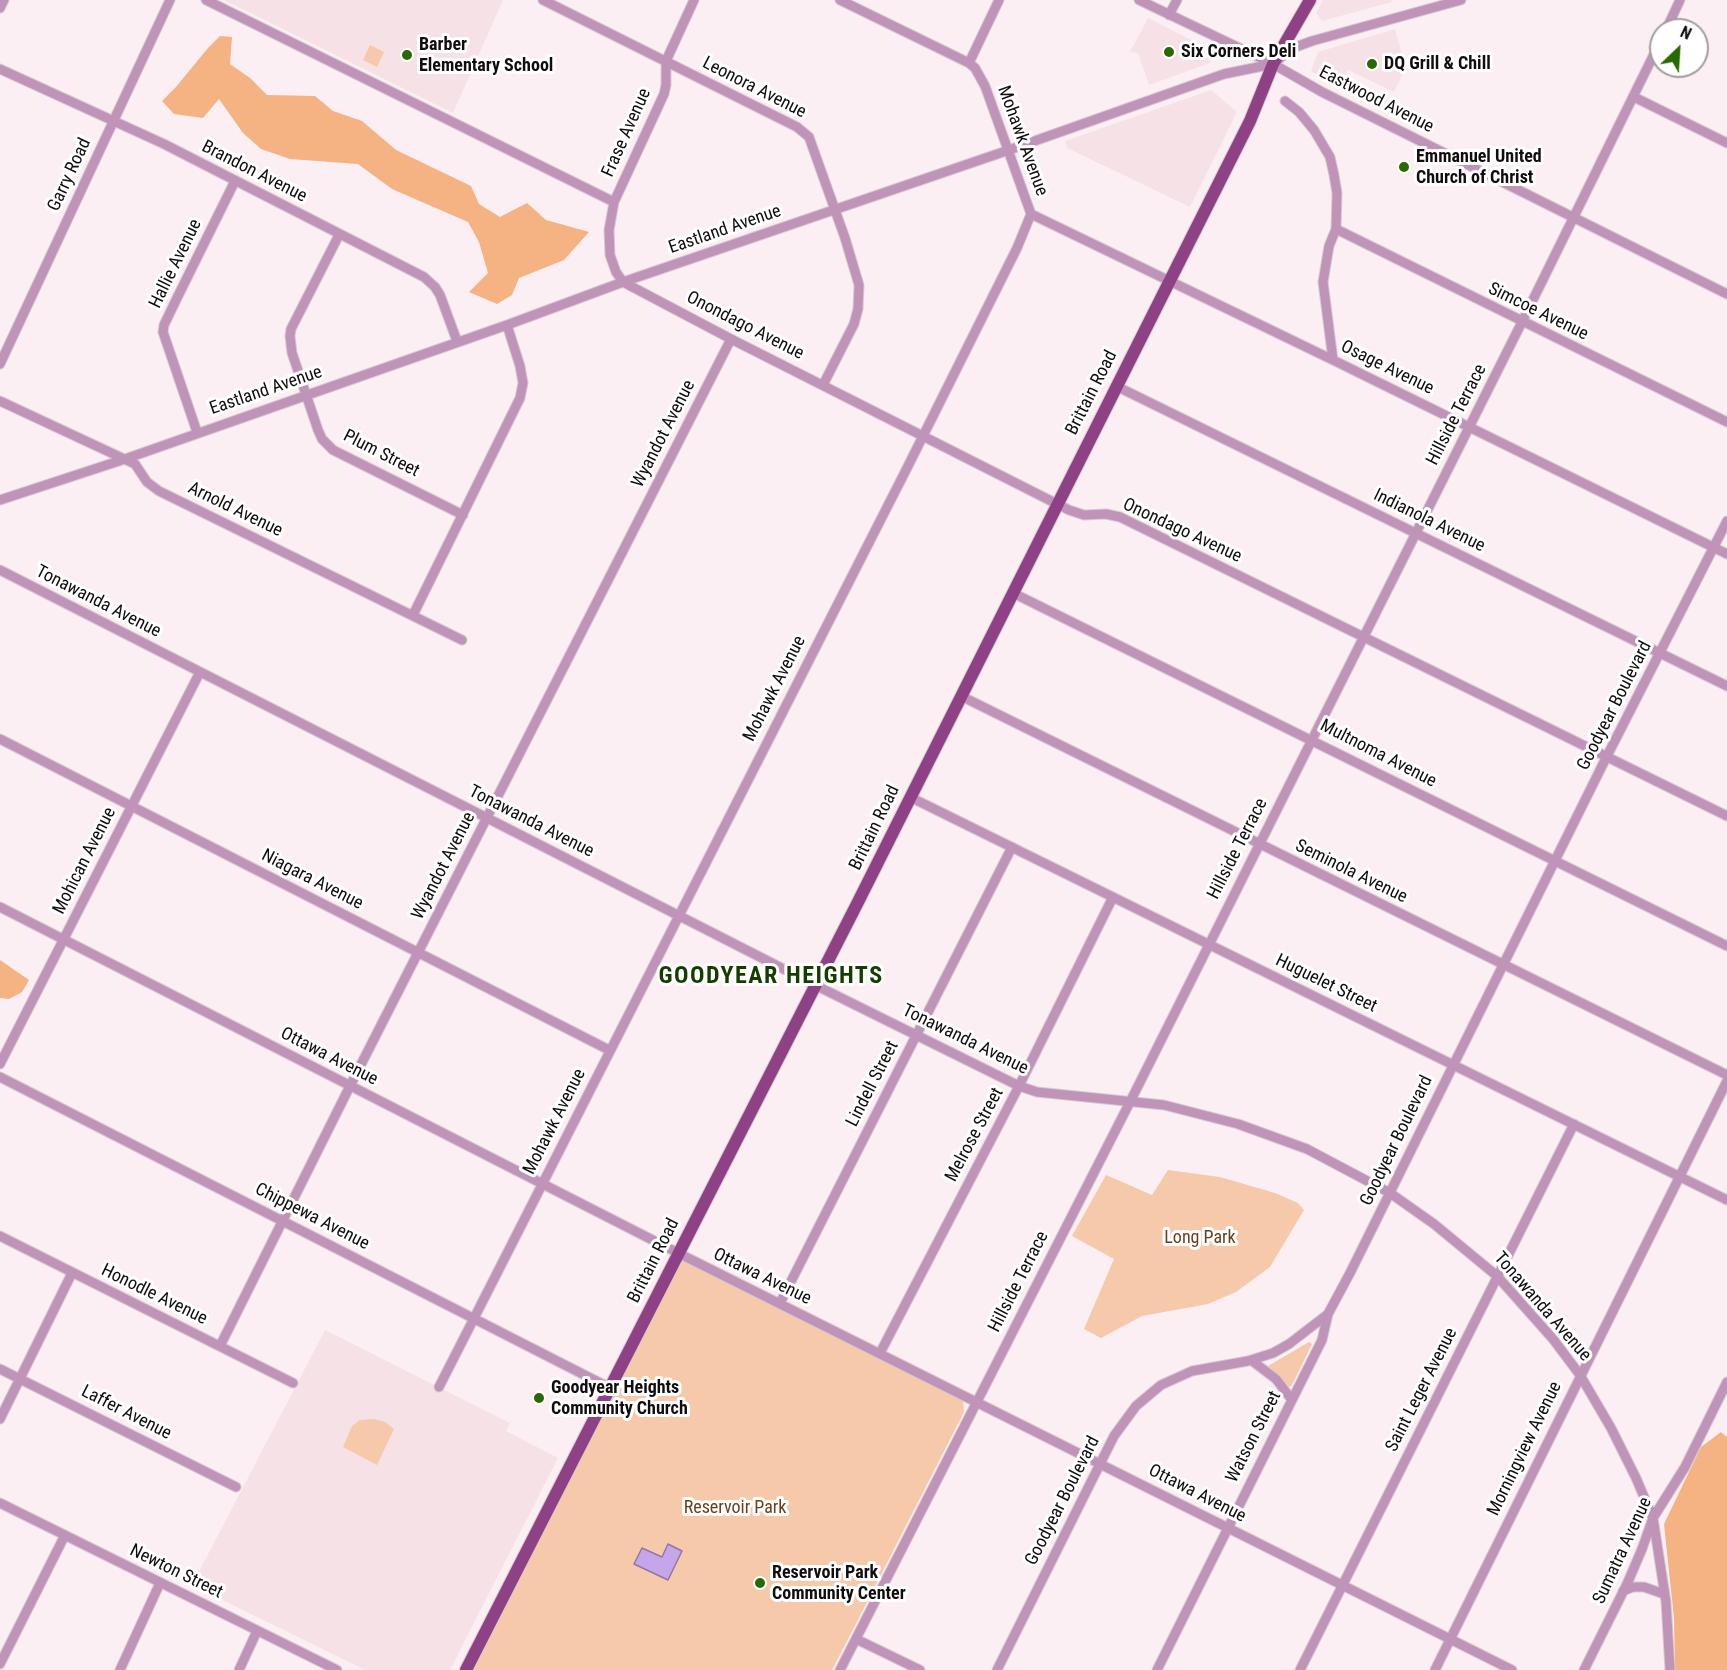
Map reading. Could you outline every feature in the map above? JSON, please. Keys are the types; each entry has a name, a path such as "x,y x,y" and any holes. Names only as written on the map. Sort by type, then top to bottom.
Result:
{"main road":[{"name":"Brittain Road","path":"466,1670 1013,593 1250,121 1273,64 1310,0"}],"street":[{"path":"0,8 4,0"},
{"name":"Garry Road","path":"0,364 170,0"},
{"path":"207,0 614,202"},
{"name":"Leonora Avenue","path":"543,0 803,131 812,143 855,267 860,294 855,324 823,385"},
{"name":"Frase Avenue","path":"623,282 610,255 609,230 614,202 664,94 666,61 694,0"},
{"path":"840,0 969,63 999,0"},
{"name":"Eastwood Avenue","path":"1139,0 1273,64 1322,92 1727,294"},
{"path":"1170,15 1177,0"},
{"name":"Eastland Avenue","path":"0,500 125,459 623,282 1224,74 1273,64 1293,48 1312,41 1461,0"},
{"path":"1672,18 1680,0"},
{"name":"Mohawk Avenue","path":"439,1387 1017,248 1031,214 979,73 969,63"},
{"name":"Hillside Terrace","path":"840,1670 1131,1100 1649,65"},
{"name":"Brandon Avenue","path":"0,69 164,144 430,282 440,295 457,341"},
{"path":"1634,97 1727,143"},
{"path":"1285,100 1314,130 1330,157 1336,185 1336,229 1329,246 1323,282 1333,360"},
{"name":"Hallie Avenue","path":"197,432 163,332 164,325 235,181"},
{"name":"Osage Avenue","path":"1031,214 1727,554"},
{"name":"Simcoe Avenue","path":"1336,229 1727,422"},
{"name":"Plum Street","path":"339,235 291,329 290,336 292,353 305,395 322,439 333,450 463,515"},
{"name":"Onondago Avenue","path":"623,282 1057,504 1084,515 1106,514 1120,517 1727,816"},
{"path":"413,615 520,398 523,383 520,366 507,325"},
{"name":"Wyandot Avenue","path":"220,1346 731,339"},
{"name":"Indianola Avenue","path":"1116,386 1727,686"},
{"name":"Arnold Avenue","path":"0,400 135,464 147,482 159,491 462,640"},
{"name":"Goodyear Boulevard","path":"997,1670 1114,1436 1136,1406 1161,1385 1202,1368 1251,1360 1273,1353 1289,1344 1328,1314 1727,521"},
{"name":"Tonawanda Avenue","path":"0,570 486,819 1020,1086 1037,1092 1131,1100 1202,1114 1280,1138 1327,1159 1390,1193 1434,1224 1497,1276 1553,1339 1580,1375 1611,1428 1653,1518 1669,1629 1670,1670"},
{"name":"Multnoma Avenue","path":"1013,593 1727,946"},
{"name":"Mohican Avenue","path":"0,1064 200,672"},
{"name":"Seminola Avenue","path":"961,696 1727,1075"},
{"name":"Niagara Avenue","path":"0,739 609,1050"},
{"name":"Huguelet Street","path":"910,797 1727,1200"},
{"name":"Lindell Street","path":"780,1303 1012,847"},
{"name":"Melrose Street","path":"880,1353 1020,1086 1113,897"},
{"name":"Ottawa Avenue","path":"0,907 678,1253 1512,1670"},
{"name":"Chippewa Avenue","path":"0,1077 610,1388"},
{"name":"Morningview Avenue","path":"1435,1670 1727,1081"},
{"name":"Saint Leger Avenue","path":"1300,1670 1574,1124"},
{"name":"Honodle Avenue","path":"0,1236 293,1383"},
{"path":"0,1419 72,1273"},
{"name":"Watson Street","path":"1157,1670 1322,1340 1328,1314"},
{"path":"1251,1360 1276,1379 1292,1400"},
{"name":"Laffer Avenue","path":"0,1369 236,1487"},
{"name":"Sumatra Avenue","path":"1584,1670 1623,1591 1653,1518 1685,1467 1727,1382"},
{"name":"Newton Street","path":"0,1503 337,1670"},
{"path":"0,1664 65,1535"},
{"path":"120,1670 160,1582"},
{"path":"1623,1591 1633,1587 1644,1587 1664,1594"},
{"path":"239,1670 257,1631"},
{"path":"856,1639 920,1670"}],"shaded area":[{"name":"Barber Elementary School","path":"224,0 503,0 453,113"},
{"path":"1323,0 1391,0 1392,2 1322,21 1316,13"},
{"path":"1148,18 1207,48 1210,63 1149,85 1138,53 1130,52"},
{"path":"1395,29 1406,68 1394,92 1348,70 1340,86 1311,71 1318,52"},
{"path":"220,36 232,37 230,64 250,78 267,95 315,96 333,111 362,121 396,150 471,186 479,204 500,217 527,203 546,220 589,232 564,260 519,278 512,295 497,304 469,292 488,273 479,242 468,222 392,189 358,164 290,159 261,149 243,133 219,99 203,118 174,114 162,101"},
{"path":"1211,90 1237,112 1190,207 1067,148 1065,141"},
{"path":"0,960 29,980 22,992 9,999 0,998"},
{"path":"325,1330 510,1423 506,1431 558,1458 450,1670 365,1670 192,1585"},
{"path":"1721,1432 1727,1437 1727,1670 1675,1670 1674,1618 1664,1524 1701,1447"},
{"path":"668,1544 682,1551 668,1580 634,1564 642,1548 662,1557"}],"green space":[{"path":"370,45 384,52 377,67 363,60"},
{"name":"Long Park","path":"1168,1170 1220,1177 1275,1193 1298,1203 1304,1210 1270,1267 1236,1292 1208,1304 1142,1316 1101,1338 1084,1329 1114,1259 1072,1236 1106,1175 1152,1195"},
{"name":"Reservoir Park","path":"684,1260 963,1399 964,1412 864,1608 832,1670 473,1670 680,1262"},
{"path":"1309,1342 1312,1344 1294,1381 1287,1388 1268,1366"},
{"path":"375,1419 385,1422 394,1429 377,1465 343,1447 352,1426 360,1420"}],"place":[{"name":"Six Corners Deli","path":"1169,52"},
{"name":"Barber Elementary School","path":"407,55"},
{"name":"DQ Grill & Chill","path":"1372,64"},
{"name":"Emmanuel United Church of Christ","path":"1404,167"},
{"name":"Goodyear Heights Community Church","path":"539,1398"},
{"name":"Reservoir Park Community Center","path":"760,1583"}],"district":[{"name":"GOODYEAR HEIGHTS","path":"771,977"}]}
